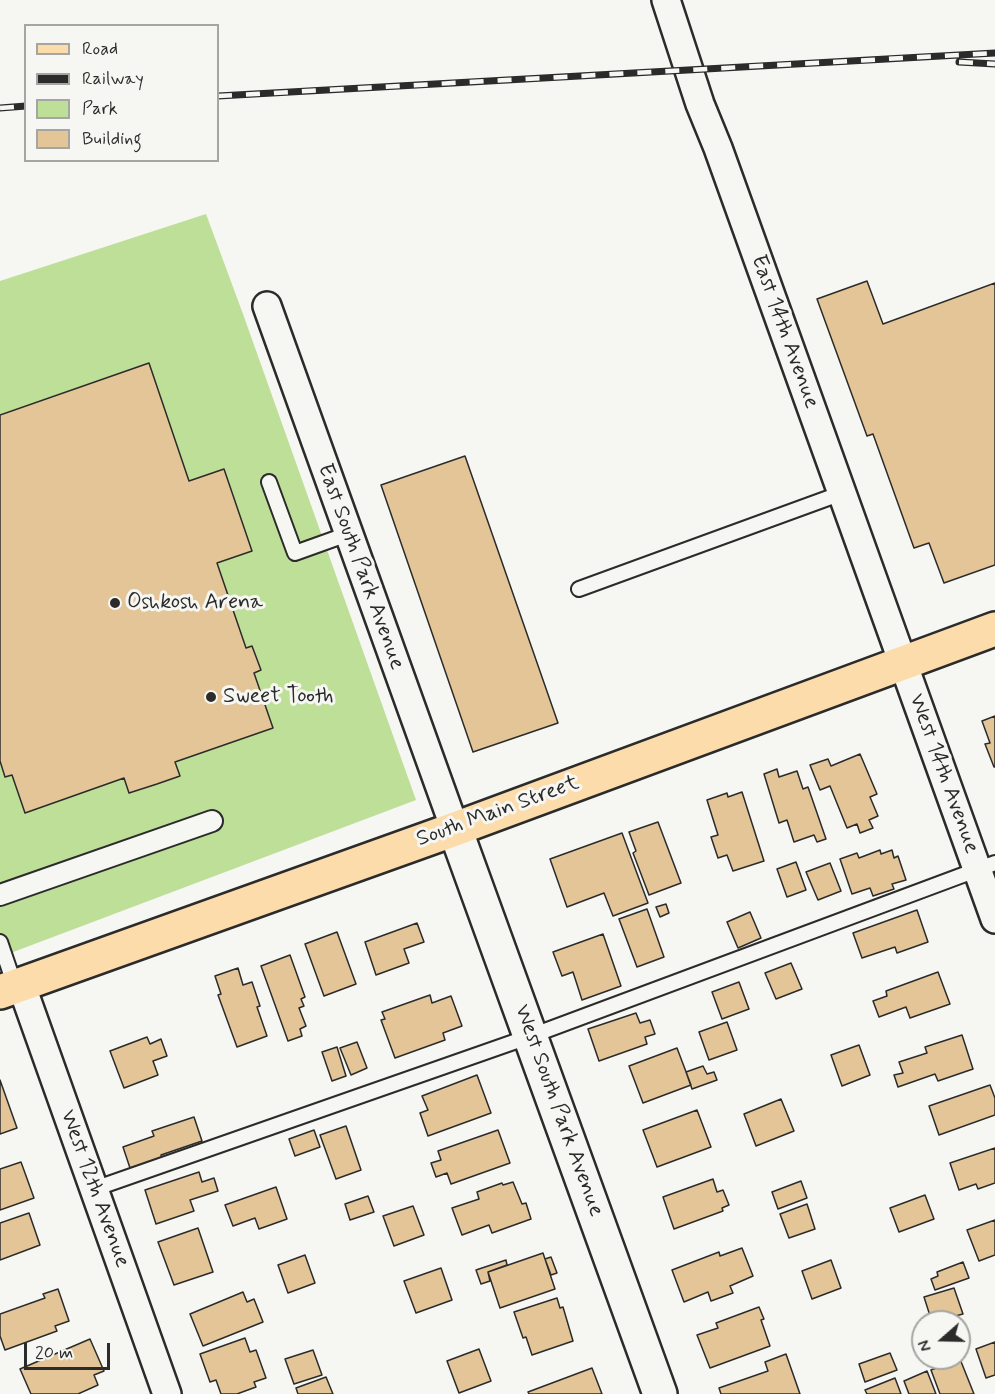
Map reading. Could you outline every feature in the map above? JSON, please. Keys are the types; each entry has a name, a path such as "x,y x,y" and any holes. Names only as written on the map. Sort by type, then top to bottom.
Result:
{"main road":[{"name":"South Main Street","path":"12,987 454,829 995,629"},
{"name":"West South Park Avenue","path":"454,829 660,1394"}],"street":[{"name":"East 14th Avenue","path":"666,0 700,104 903,663"},
{"name":"East South Park Avenue","path":"267,306 454,829"},
{"name":"West 14th Avenue","path":"903,663 986,866 995,919"},
{"path":"0,895 212,821"},
{"name":"West 12th Avenue","path":"12,987 94,1189 167,1394"}],"lane":[{"path":"269,482 295,553 348,534"},
{"path":"579,589 842,493"},
{"path":"94,1189 531,1036 986,866"},
{"path":"0,942 12,987"}],"green space":[{"path":"206,214 416,800 0,957 0,281"}],"building":[{"path":"867,281 883,324 995,283 995,565 944,583 929,543 914,548 873,434 867,436 817,299"},
{"name":"Oshkosh Arena","path":"149,363 189,481 224,469 252,551 217,563 246,648 252,646 261,670 254,673 273,728 175,762 180,776 157,784 129,793 124,778 25,813 12,775 5,777 0,761 0,415"},
{"path":"465,456 558,723 473,752 381,485"},
{"path":"995,716 994,767 985,744 990,743 982,721"},
{"path":"860,754 877,794 870,797 878,816 869,820 873,828 860,833 857,824 847,828 830,786 820,790 810,765 828,759 831,766"},
{"path":"777,769 779,777 797,771 803,789 808,787 826,839 817,842 814,835 794,842 787,820 779,823 764,774"},
{"path":"742,792 764,861 733,871 727,855 718,858 711,837 718,835 707,800 727,793 728,797"},
{"path":"658,822 681,883 649,895 633,853 636,851 629,832"},
{"path":"622,833 648,903 613,916 604,893 567,907 550,859"},
{"path":"880,850 881,854 892,850 894,858 898,856 906,880 892,884 894,889 873,896 870,888 852,894 840,859 857,853 859,858"},
{"path":"796,862 806,890 787,897 777,869"},
{"path":"830,863 841,891 818,900 806,872"},
{"path":"666,904 669,913 660,917 656,907"},
{"path":"647,909 664,957 637,967 619,919"},
{"path":"917,910 928,942 897,953 895,947 862,958 853,933"},
{"path":"750,912 761,938 738,948 727,922"},
{"path":"417,923 424,942 404,949 409,963 376,975 365,942"},
{"path":"337,932 356,984 324,996 305,944"},
{"path":"603,934 621,986 582,1000 573,972 562,976 553,952"},
{"path":"290,955 305,997 301,999 304,1006 299,1008 306,1026 300,1029 302,1036 288,1041 261,966"},
{"path":"791,963 802,989 776,999 765,973"},
{"path":"238,968 243,985 252,982 260,1006 257,1007 267,1036 237,1047 218,995 221,994 215,976"},
{"path":"938,972 950,1004 910,1018 906,1007 879,1017 873,1001 887,996 886,991"},
{"path":"739,982 749,1009 722,1019 712,992"},
{"path":"430,995 432,1003 451,996 462,1026 443,1033 445,1040 395,1058 381,1020 385,1019 382,1012"},
{"path":"636,1013 640,1023 650,1020 655,1034 645,1037 647,1044 599,1061 588,1029"},
{"path":"727,1022 737,1050 709,1060 699,1032"},
{"path":"962,1035 973,1069 938,1081 935,1074 898,1087 894,1075 903,1073 899,1062 927,1053 925,1047"},
{"path":"147,1037 150,1044 161,1039 167,1056 153,1061 158,1075 124,1088 110,1051"},
{"path":"357,1042 367,1068 351,1075 340,1048"},
{"path":"859,1045 870,1075 842,1086 831,1055"},
{"path":"337,1047 346,1076 332,1081 322,1052"},
{"path":"677,1048 691,1085 643,1103 629,1066"},
{"path":"703,1066 707,1074 714,1072 717,1080 692,1089 686,1072"},
{"path":"477,1075 491,1113 428,1136 420,1113 428,1110 422,1096"},
{"path":"0,1080 17,1128 0,1134"},
{"path":"990,1085 995,1098 995,1115 939,1135 929,1106"},
{"path":"781,1099 794,1131 756,1146 744,1114"},
{"path":"697,1110 711,1147 657,1167 643,1130"},
{"path":"194,1117 202,1141 161,1155 162,1158 130,1168 123,1147 154,1136 152,1131"},
{"path":"346,1126 361,1170 336,1179 320,1135"},
{"path":"314,1130 320,1147 295,1156 289,1139"},
{"path":"498,1130 510,1163 451,1184 447,1173 436,1177 431,1163 441,1160 438,1151"},
{"path":"995,1148 995,1183 978,1189 976,1184 959,1190 950,1163"},
{"path":"21,1162 34,1198 0,1210 0,1169"},
{"path":"199,1172 202,1182 214,1178 218,1191 190,1200 194,1211 156,1224 145,1190"},
{"path":"713,1179 717,1192 723,1190 729,1205 722,1208 723,1211 674,1229 663,1197"},
{"path":"801,1181 807,1198 778,1209 772,1192"},
{"path":"513,1182 522,1204 526,1203 531,1219 492,1233 489,1225 462,1235 452,1208 479,1199 477,1192 502,1183 503,1185"},
{"path":"276,1187 287,1219 259,1229 255,1218 233,1226 225,1205"},
{"path":"925,1195 934,1219 899,1232 890,1208"},
{"path":"368,1196 374,1212 350,1220 345,1204"},
{"path":"807,1204 815,1229 789,1238 780,1214"},
{"path":"413,1206 424,1235 394,1246 383,1216"},
{"path":"29,1213 40,1245 0,1260 0,1223"},
{"path":"995,1220 995,1255 979,1261 967,1230"},
{"path":"198,1228 213,1272 174,1285 158,1242"},
{"path":"742,1248 753,1276 730,1286 733,1293 711,1301 708,1292 684,1302 672,1270 719,1252 720,1256"},
{"path":"543,1253 555,1289 500,1308 488,1272"},
{"path":"305,1255 315,1283 288,1293 278,1265"},
{"path":"551,1257 557,1273 551,1275 545,1259"},
{"path":"506,1260 507,1265 488,1272 490,1281 481,1284 476,1270"},
{"path":"831,1260 841,1288 812,1299 802,1271"},
{"path":"963,1262 969,1278 935,1290 931,1279 938,1276 937,1272"},
{"path":"441,1268 452,1300 416,1313 404,1281"},
{"path":"954,1288 962,1310 928,1310 924,1297"},
{"path":"58,1289 69,1321 55,1326 57,1331 5,1350 0,1336 0,1314 45,1298 43,1294"},
{"path":"243,1292 247,1302 254,1299 263,1322 203,1346 190,1314"},
{"path":"557,1298 560,1308 563,1307 573,1341 532,1355 514,1312"},
{"path":"759,1307 770,1346 710,1368 697,1335 718,1328 716,1323"},
{"path":"245,1338 250,1352 256,1350 266,1378 254,1382 256,1387 237,1394 221,1394 216,1380 210,1382 200,1354"},
{"path":"90,1339 104,1371 94,1375 98,1385 78,1394 31,1394 20,1369"},
{"path":"995,1342 995,1375 986,1378 976,1349"},
{"path":"479,1349 491,1381 459,1393 447,1361"},
{"path":"313,1350 322,1375 294,1384 285,1359"},
{"path":"890,1353 897,1370 865,1382 859,1364"},
{"path":"786,1354 800,1394 721,1394 719,1388 768,1371 765,1362"},
{"path":"592,1368 602,1394 529,1394 528,1392"},
{"path":"931,1370 964,1370 974,1394 940,1394"},
{"path":"927,1371 936,1394 909,1394 904,1381"},
{"path":"326,1377 333,1394 298,1394 296,1388"},
{"path":"895,1378 901,1394 867,1394 865,1390"}],"railway":[{"path":"219,96 995,53"},
{"path":"959,62 995,64"},
{"path":"0,108 24,106"}],"place":[{"name":"Oshkosh Arena","path":"115,603"},
{"name":"Sweet Tooth","path":"211,697"}]}
